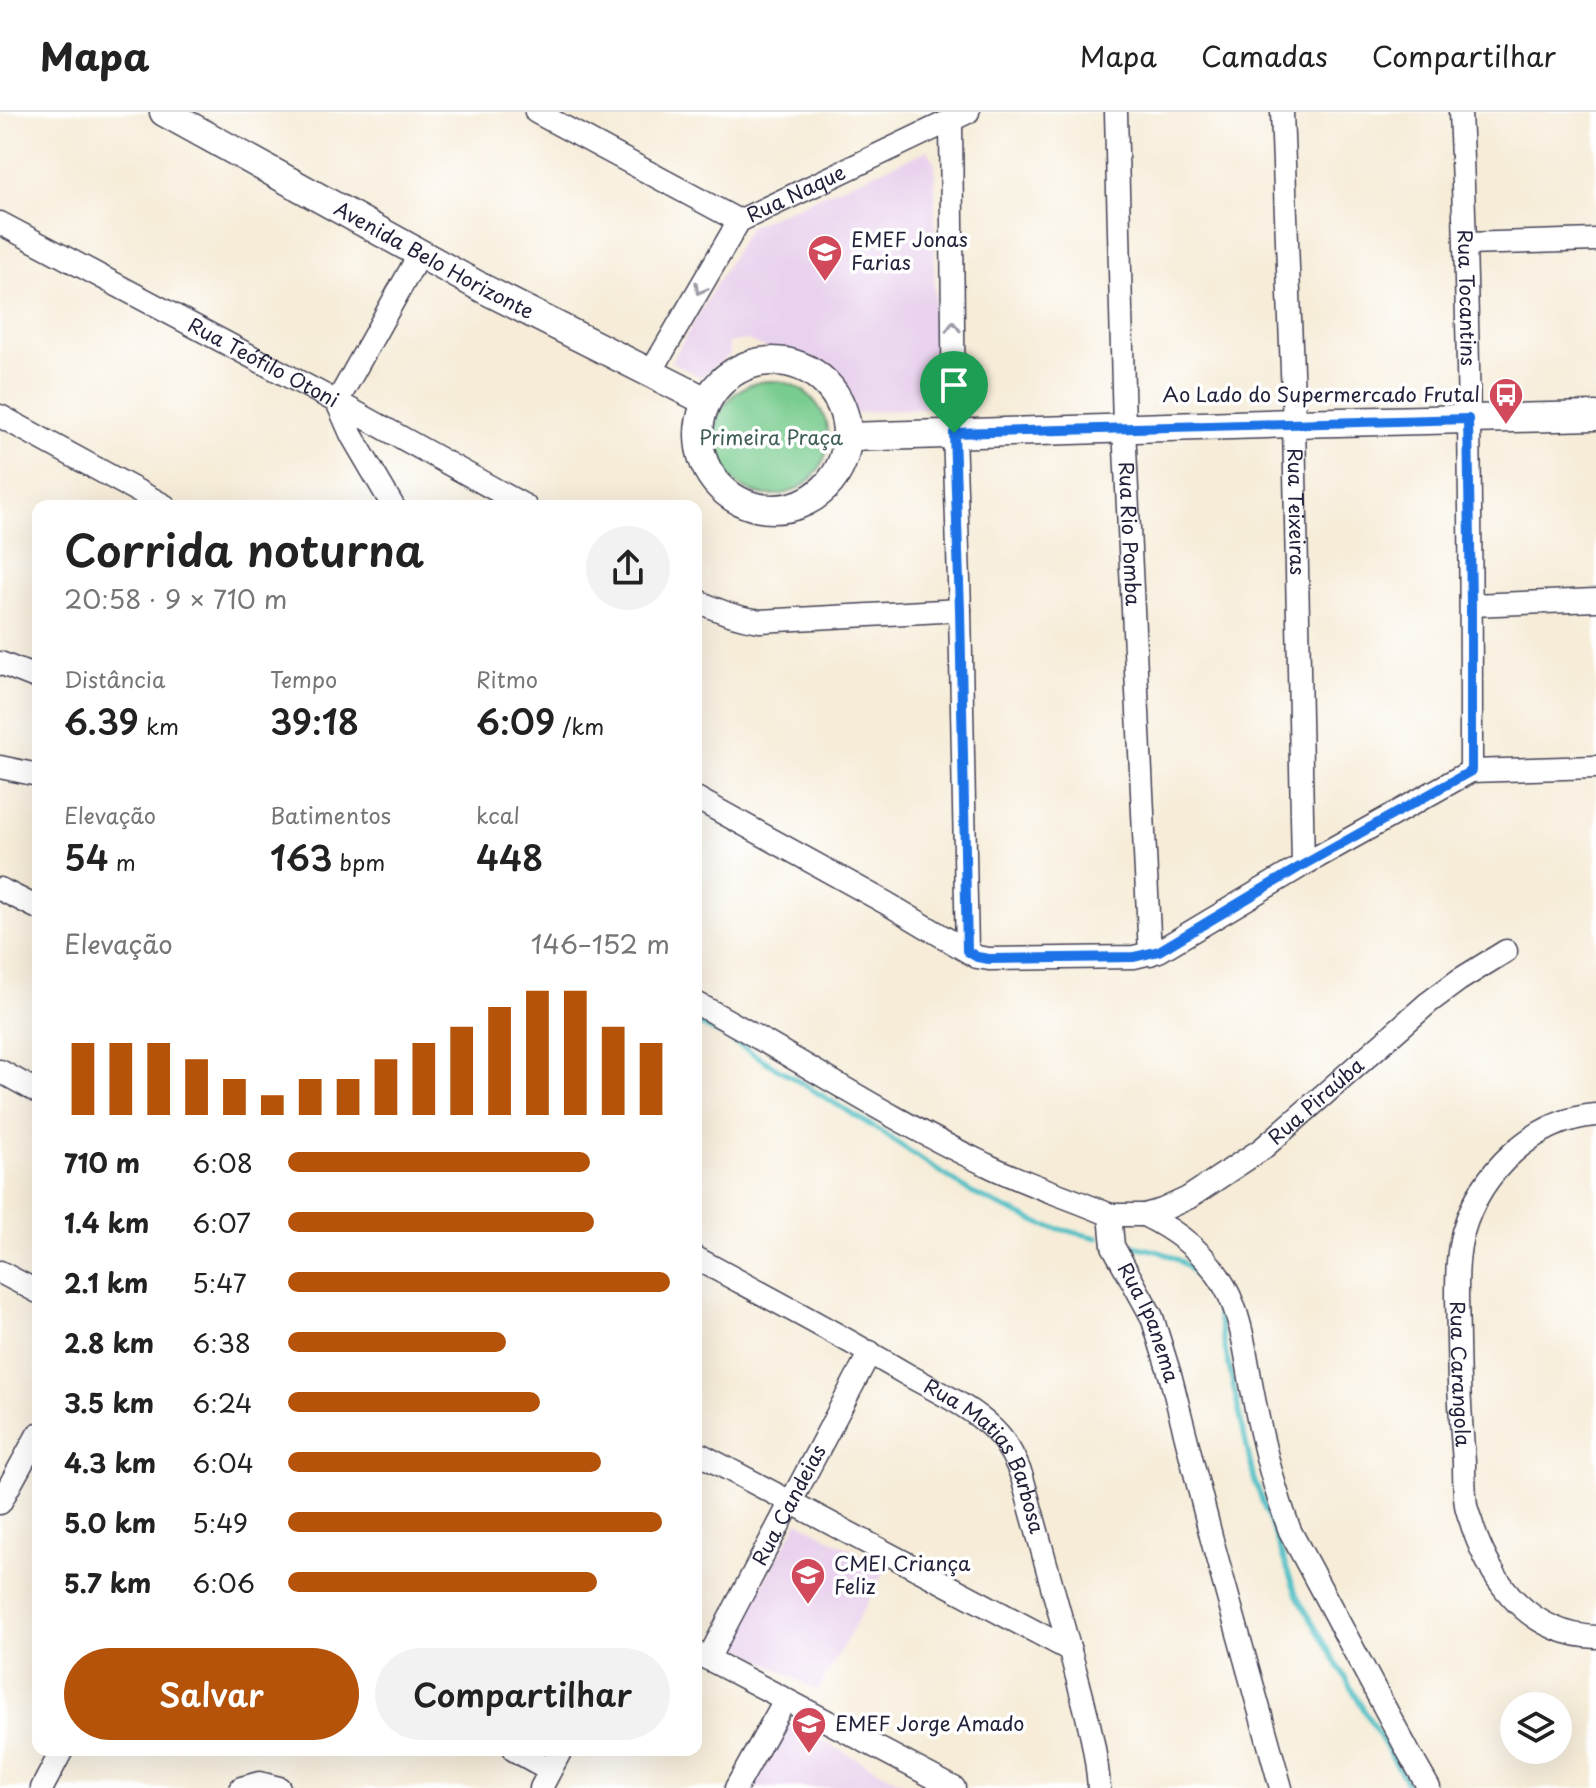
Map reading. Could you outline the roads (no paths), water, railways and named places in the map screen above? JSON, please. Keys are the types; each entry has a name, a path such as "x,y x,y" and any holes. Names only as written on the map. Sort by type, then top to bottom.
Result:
{"street":[{"name":"Avenida Belo Horizonte","path":"164,112 484,289 706,401"},
{"path":"536,112 739,221"},
{"name":"Rua Rio Pomba","path":"1116,112 1124,428 1150,954"},
{"name":"Rua Teixeiras","path":"1282,112 1294,423 1303,865"},
{"name":"Rua Tocantins","path":"1460,112 1466,244 1471,771"},
{"path":"959,116 954,433 967,951"},
{"name":"Rua Naque","path":"651,372 739,221 959,116"},
{"name":"Rua Teófilo Otoni","path":"0,223 514,500"},
{"path":"1466,244 1596,240"},
{"path":"389,500 352,436 337,402 420,253"},
{"path":"780,360 802,366 821,378 836,395 845,415 848,437 837,473 825,488 792,507 754,507 736,499 721,488 701,456 699,419 706,401 719,383 737,369 758,361 780,360"},
{"path":"0,416 154,500"},
{"path":"848,437 1596,416"},
{"path":"1471,605 1596,600"},
{"path":"702,603 742,619 760,621 960,610"},
{"path":"0,663 32,676"},
{"path":"0,767 32,774"},
{"path":"702,801 977,957 1134,957 1159,951 1303,865 1471,771 1596,767"},
{"path":"0,889 32,905"},
{"name":"Rua Piraúba","path":"1110,1215 1144,1215 1162,1210 1188,1198 1262,1149 1428,1003 1506,951"},
{"path":"702,1006 884,1111 986,1165 1110,1215"},
{"path":"0,1071 32,1089"},
{"name":"Rua Carangola","path":"1596,1115 1581,1116 1551,1126 1522,1143 1495,1171 1475,1203 1463,1232 1457,1266 1457,1297 1466,1506 1479,1545 1497,1579 1516,1603 1542,1623 1567,1633 1596,1637"},
{"name":"Rua Ipanema","path":"1110,1215 1113,1246 1152,1317 1171,1378 1281,1788"},
{"path":"1144,1215 1167,1226 1193,1247 1213,1268 1225,1288 1235,1309 1275,1493 1290,1531 1429,1788"},
{"name":"Rua Matias Barbosa","path":"702,1261 870,1352 971,1411 1004,1441 1022,1477 1070,1650 1090,1726 1099,1788"},
{"path":"0,1272 32,1289"},
{"name":"Rua Candeias","path":"702,1656 791,1504 870,1352"},
{"path":"0,1503 32,1445"},
{"path":"702,1455 1070,1650"},
{"path":"702,1656 930,1783 954,1788"},
{"path":"736,1788 785,1700"},
{"path":"42,1788 59,1756"},
{"path":"526,1756 551,1769"},
{"path":"241,1788 259,1783 278,1788"}],"waterway":[{"path":"702,1026 872,1126 972,1193 1043,1225 1098,1238"},
{"path":"1127,1245 1157,1251 1178,1260 1187,1266 1214,1299 1254,1479 1297,1596 1410,1788"}],"place":[{"name":"EMEF Jonas Farias","path":"825,283"},
{"name":"Ao Lado do Supermercado Frutal","path":"1506,426"},
{"name":"CMEI Criança Feliz","path":"808,1606"},
{"name":"EMEF Jorge Amado","path":"809,1755"}],"park label":[{"name":"Primeira Praça","path":"771,438"}]}
